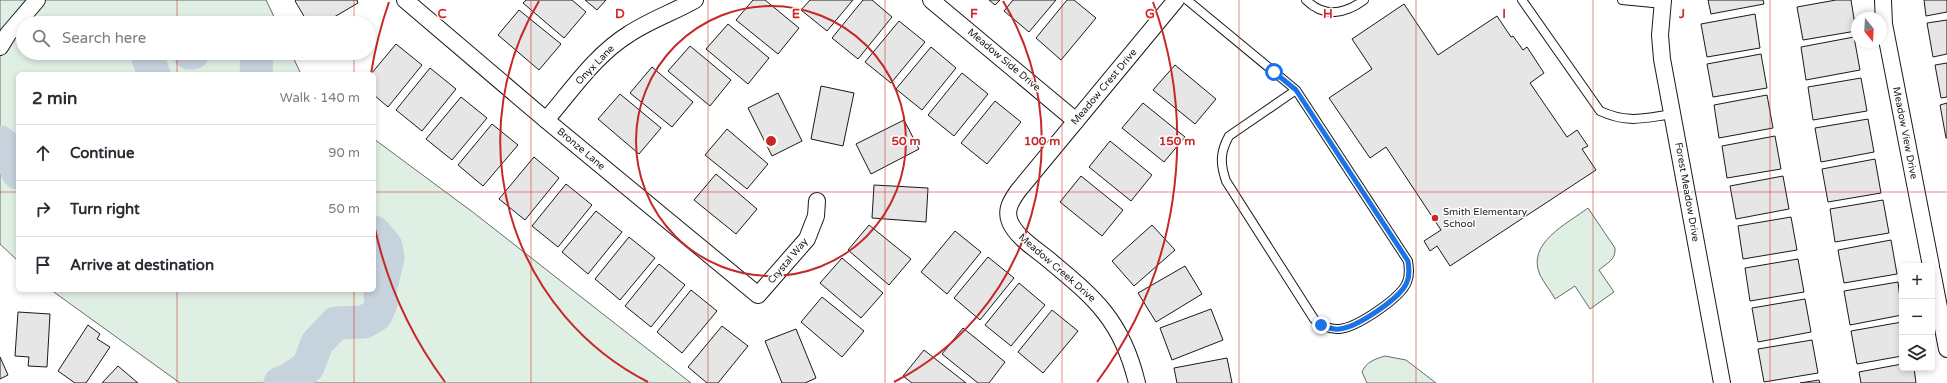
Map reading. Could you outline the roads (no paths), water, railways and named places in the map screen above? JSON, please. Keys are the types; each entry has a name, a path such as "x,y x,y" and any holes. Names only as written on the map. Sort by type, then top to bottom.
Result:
{"street":[{"path":"23,16 37,0"},
{"name":"Bronze Lane","path":"405,0 546,120 758,296"},
{"name":"Onyx Lane","path":"546,120 590,68 615,44 644,25 695,0"},
{"name":"Meadow Side Drive","path":"931,0 1076,121"},
{"name":"Meadow Crest Drive","path":"1008,216 1009,205 1018,191 1176,0"},
{"name":"Meadow View Drive","path":"1883,0 1884,24 1930,263"},
{"name":"Forest Meadow Drive","path":"1663,2 1660,35 1662,59 1722,383"},
{"path":"0,47 16,25"},
{"name":"Crystal Way","path":"758,296 807,239 816,216 817,201"},
{"name":"Meadow Creek Drive","path":"1008,216 1018,234 1074,281 1108,315 1124,341 1137,383"},
{"path":"1935,287 1947,349"}],"lane":[{"path":"1187,0 1296,90 1408,261 1409,272 1407,282 1401,292 1358,323 1340,329 1321,325 1314,319 1226,181 1222,170 1221,158 1224,146 1230,136 1296,90"},
{"path":"1306,0 1326,13 1338,13 1349,10 1364,0"},
{"path":"1522,0 1600,111 1614,117 1629,120 1673,114"},
{"path":"1622,0 1663,2"}],"waterway":[{"path":"149,60 153,72"},
{"path":"256,72 257,60"},
{"path":"0,142 7,148 16,168"},
{"path":"280,383 290,379 308,367 317,343 336,323 364,322 376,315 381,304 380,291 388,258 386,246 376,234"}],"place":[{"name":"Smith Elementary School","path":"1435,218"}]}
